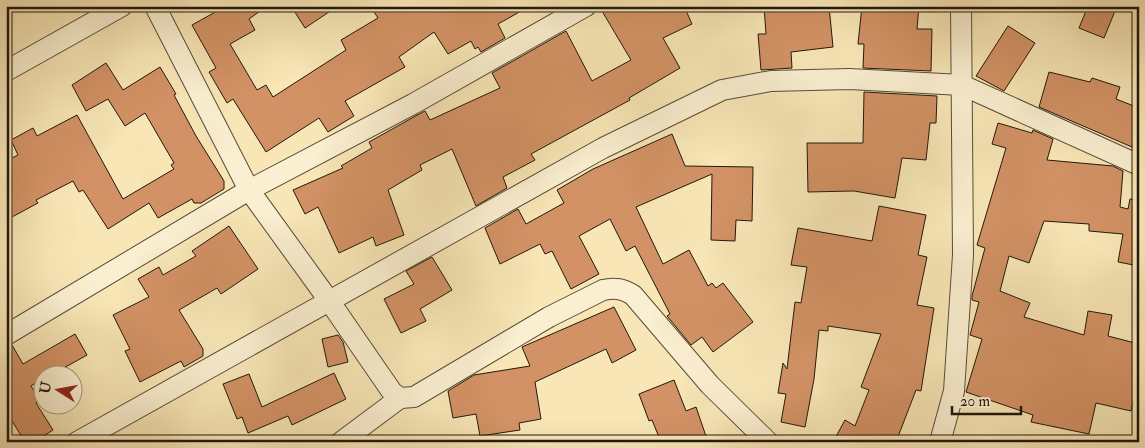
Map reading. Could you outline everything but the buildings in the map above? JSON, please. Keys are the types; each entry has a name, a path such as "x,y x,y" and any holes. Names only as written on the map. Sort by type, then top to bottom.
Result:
{"street":[{"path":"6,71 122,6"},
{"path":"154,6 249,190 392,392 400,398"},
{"path":"6,336 249,190 413,104 586,6"},
{"path":"940,442 954,391 963,255 961,6"},
{"path":"77,442 603,148 722,90 771,81 848,79 962,85 1139,166"},
{"path":"344,441 400,398 414,397 426,391 549,317 612,287 626,291 633,296 710,385 768,442"}]}
